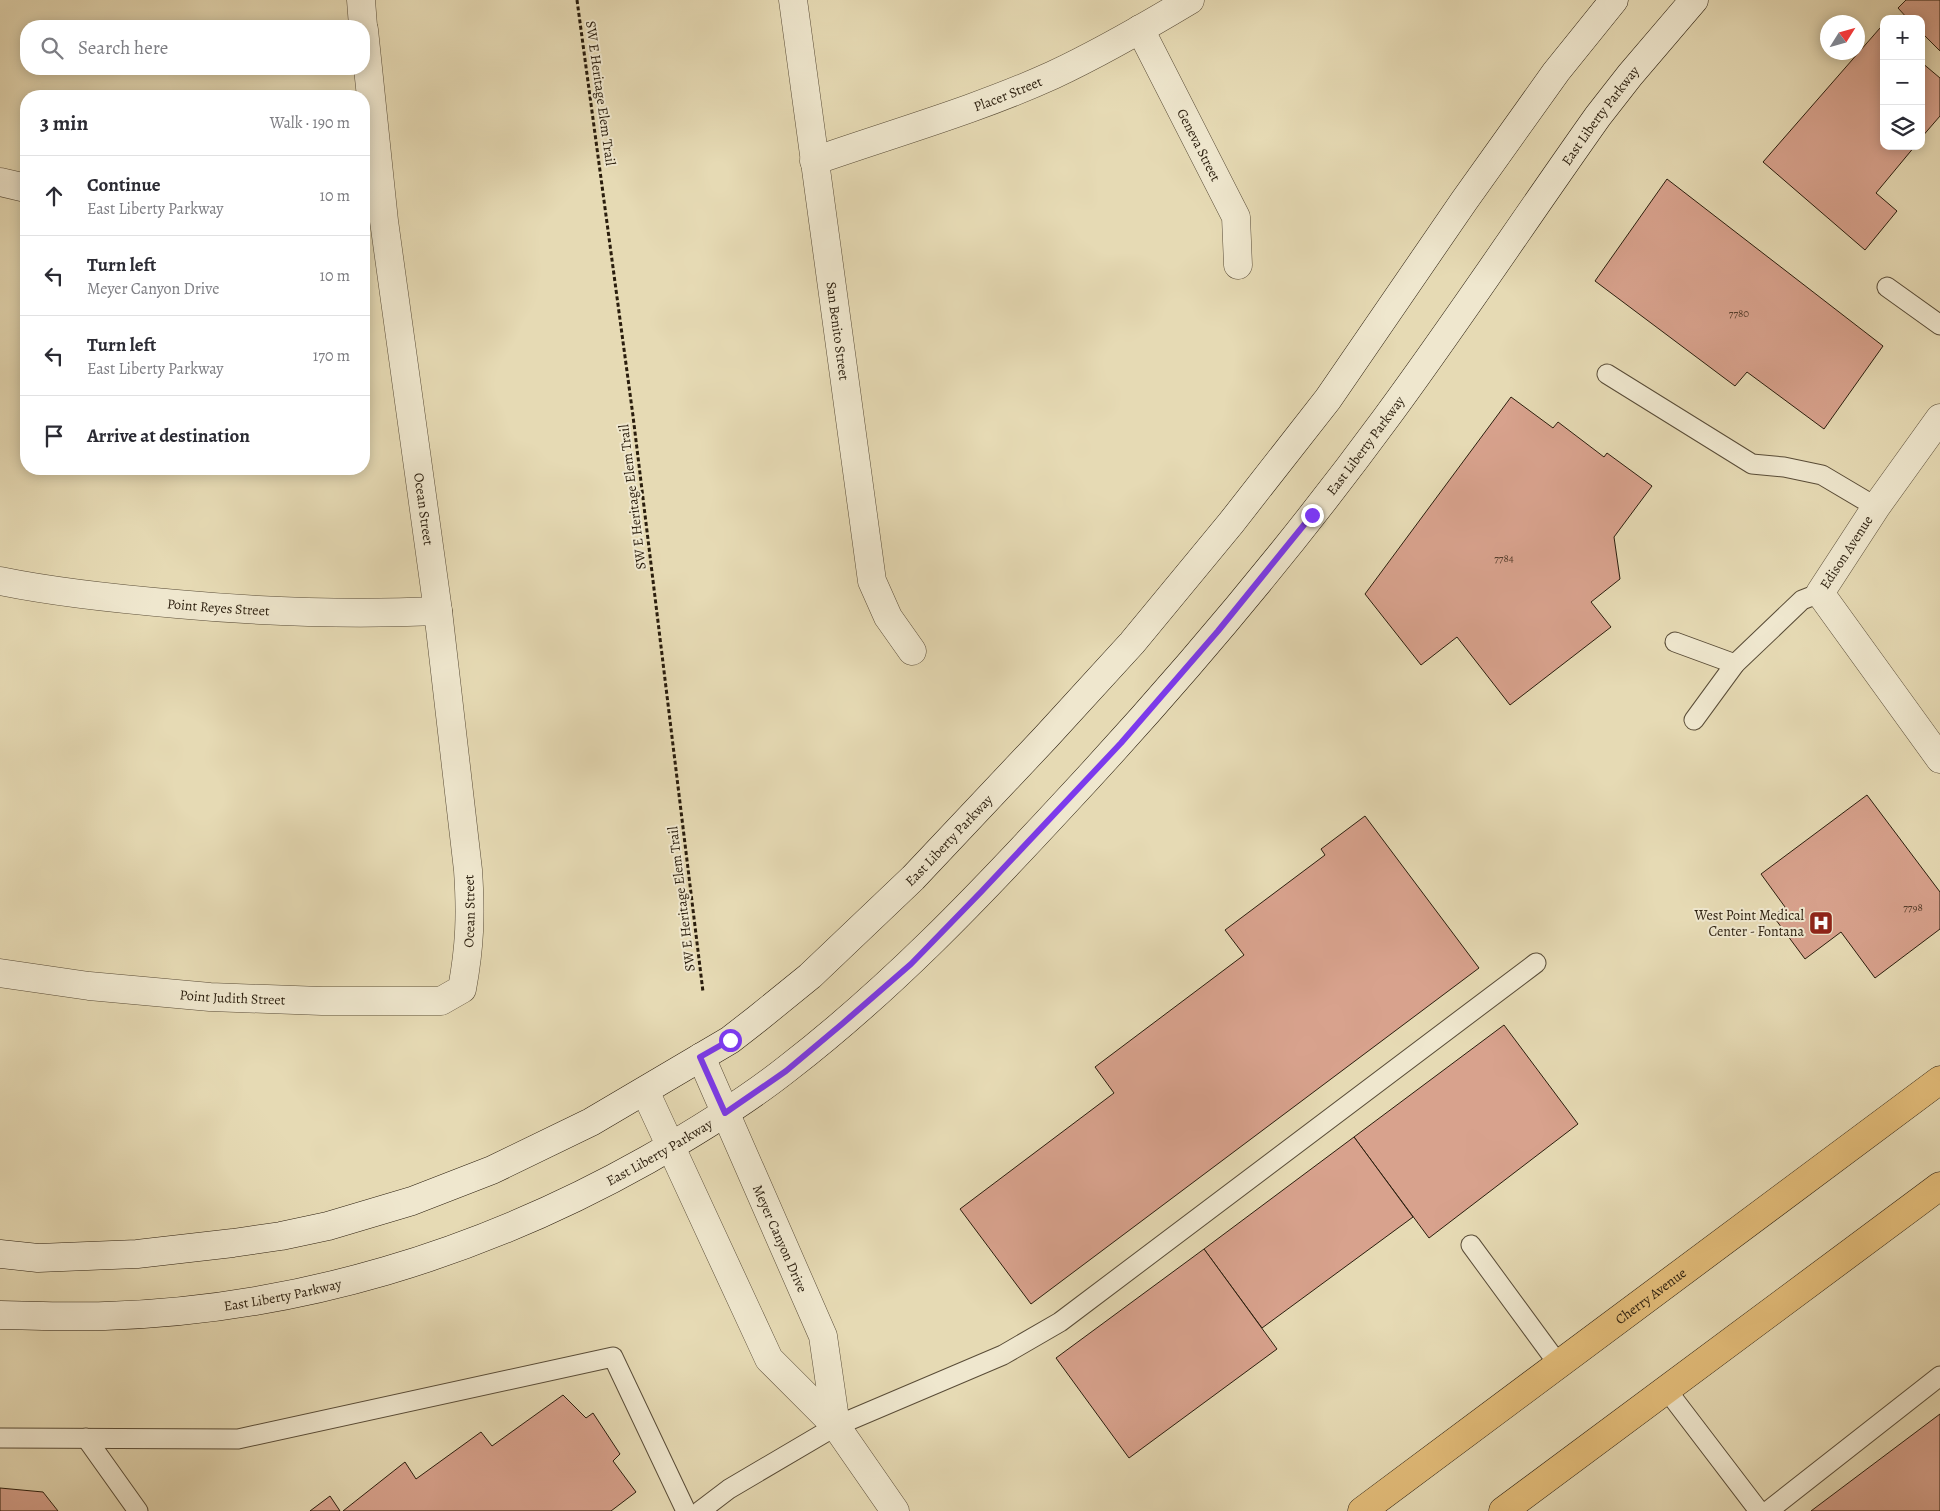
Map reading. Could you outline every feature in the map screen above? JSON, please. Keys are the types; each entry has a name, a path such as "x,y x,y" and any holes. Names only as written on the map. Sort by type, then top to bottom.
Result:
{"main road":[{"name":"Cherry Avenue","path":"1362,1511 1940,1080"},
{"path":"1503,1511 1940,1186"}],"street":[{"name":"Ocean Street","path":"361,0 363,20"},
{"name":"San Benito Street","path":"793,0 872,581 888,617 912,651"},
{"name":"Placer Street","path":"814,161 993,99 1053,74 1140,29 1190,0"},
{"name":"East Liberty Parkway","path":"0,1254 38,1258 137,1254 281,1236 328,1226 412,1201 492,1170 567,1135 730,1040 810,976 913,878 1046,738 1132,643 1231,523 1328,399 1464,201 1556,72 1614,0"},
{"name":"East Liberty Parkway","path":"0,1315 108,1316 215,1307 323,1288 380,1274 435,1257 510,1228 583,1194 725,1113 786,1071 911,964 1121,743 1218,631 1312,515 1435,350 1598,116 1694,0"},
{"name":"Geneva Street","path":"1140,29 1236,217 1238,265"},
{"name":"Ocean Street","path":"366,75 367,90"},
{"name":"Ocean Street","path":"370,144 374,222 438,610 468,870 471,908 469,950 462,989"},
{"path":"0,182 20,187"},
{"name":"Edison Avenue","path":"1936,747 1820,593 1876,507 1940,418"},
{"name":"Point Reyes Street","path":"0,581 29,587 132,600 234,609 318,613 438,610"},
{"name":"Point Judith Street","path":"0,973 89,986 210,997 322,1001 441,1001 462,989"},
{"name":"Meyer Canyon Drive","path":"700,1057 823,1336 836,1426"},
{"name":"Meyer Canyon Drive","path":"645,1091 769,1359 836,1426 895,1511"}],"lane":[{"path":"1887,288 1940,326"},
{"path":"1607,374 1752,464 1784,467 1822,475 1876,507"},
{"path":"1694,720 1735,664 1802,600 1820,593"},
{"path":"1675,642 1735,664"},
{"path":"700,1511 729,1490 836,1426 1003,1355 1060,1322 1536,963"},
{"path":"1472,1245 1558,1365"},
{"path":"0,1438 238,1439 613,1357 686,1511"},
{"path":"1768,1511 1940,1376"},
{"path":"1666,1389 1759,1511"},
{"path":"86,1438 138,1511"}],"path":[{"name":"SW E Heritage Elem Trail","path":"577,0 634,426 703,992"}],"building":[{"path":"1906,0 1940,0 1940,51 1925,36 1925,15 1904,15 1898,8"},
{"path":"1880,28 1880,150 1912,150 1876,193 1897,211 1865,250 1763,162 1852,60 1865,60 1865,45"},
{"path":"1925,65 1940,78 1940,116 1925,133"},
{"path":"1667,179 1883,346 1824,429 1747,372 1735,386 1595,281"},
{"path":"1511,397 1553,428 1558,422 1604,457 1607,453 1652,486 1614,537 1620,579 1591,602 1611,627 1510,705 1457,637 1421,665 1365,594"},
{"path":"1867,795 1940,892 1940,929 1875,978 1841,932 1805,959 1773,916 1785,907 1761,874"},
{"path":"1365,816 1479,968 1031,1304 960,1209 1114,1093 1095,1067 1244,955 1225,930 1325,855 1321,849"},
{"path":"1504,1025 1578,1124 1429,1238 1354,1137"},
{"path":"1354,1137 1413,1217 1262,1328 1204,1249"},
{"path":"1204,1249 1277,1349 1129,1458 1056,1358"},
{"path":"563,1395 586,1418 593,1413 620,1454 613,1461 636,1492 611,1511 343,1511 405,1462 416,1479 481,1432 492,1446"},
{"path":"1940,1414 1940,1511 1811,1511"},
{"path":"0,1488 43,1492 58,1511 0,1511"},
{"path":"330,1496 340,1511 310,1511"}],"place":[{"name":"West Point Medical Center - Fontana","path":"1821,923"}],"route":[{"path":"730,1040 700,1057 725,1113 786,1071 911,964 1121,743 1218,631 1312,515"}]}
